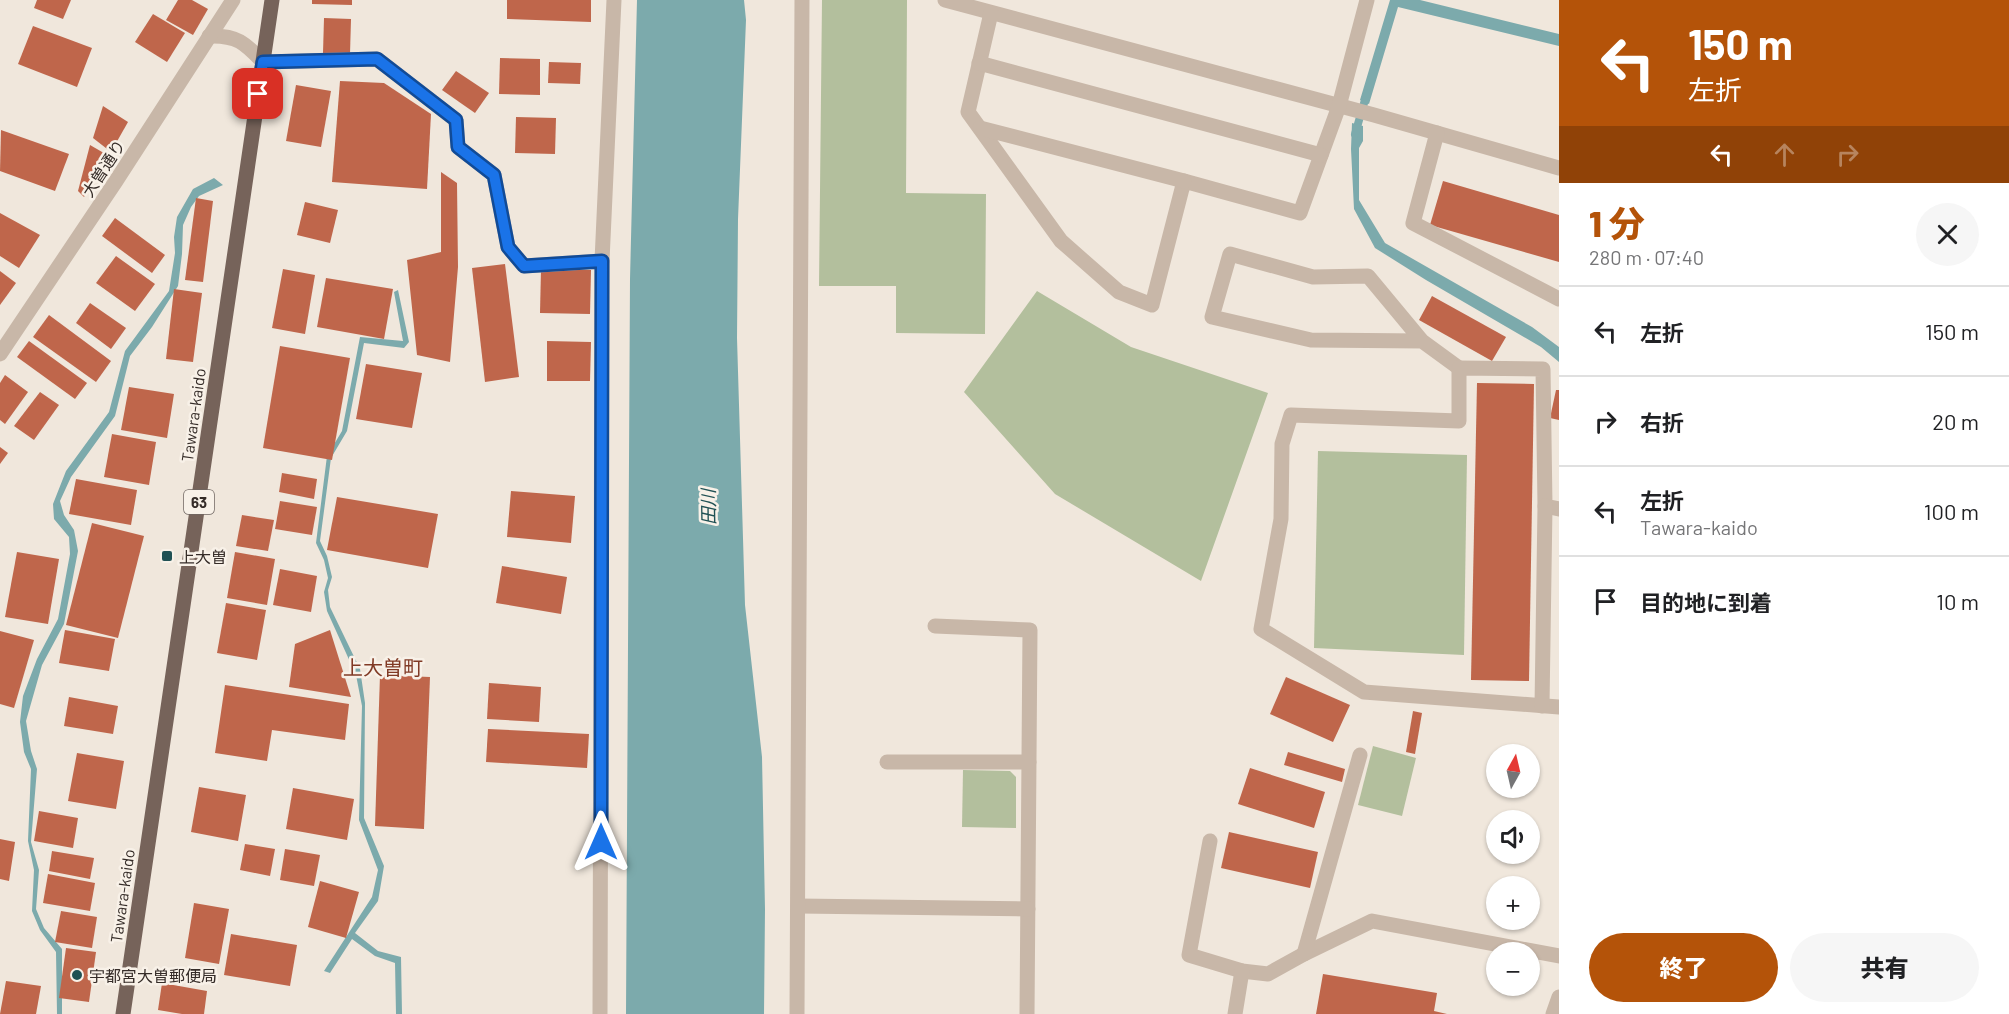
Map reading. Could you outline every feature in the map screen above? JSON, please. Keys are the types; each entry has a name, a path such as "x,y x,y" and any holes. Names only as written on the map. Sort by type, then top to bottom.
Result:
{"main road":[{"name":"Tawara-kaido","path":"123,1014 272,0"}],"street":[{"path":"600,1014 602,261 614,0"},
{"path":"797,1014 802,0"},
{"path":"945,0 1374,115 1559,168"},
{"path":"980,128 1300,213 1339,106 1367,0"},
{"name":"大曽通り","path":"0,354 116,181 231,1"},
{"path":"991,14 968,112 1060,241 1119,292 1152,305 1184,181"},
{"path":"209,36 235,38 246,44 263,62 377,59 456,120 458,147 494,175 508,247 524,266 602,261"},
{"path":"979,63 1321,155"},
{"path":"1437,133 1413,223 1559,299"},
{"path":"1422,341 1311,340 1212,317 1230,254 1313,277 1368,276 1422,341 1459,368 1543,369 1552,507 1542,706"},
{"path":"1459,368 1459,422 1291,415 1282,444 1281,519 1261,629 1364,692 1559,707"},
{"path":"934,626 1030,630 1028,1014"},
{"path":"1304,954 1360,754"},
{"path":"887,762 1029,762"},
{"path":"1210,842 1188,955 1242,971 1268,974 1372,921 1559,956"},
{"path":"798,906 1028,909"},
{"path":"1235,1014 1242,971"},
{"path":"1553,1014 1559,998"}],"green space":[{"path":"822,0 907,0 906,193 986,194 985,334 896,333 896,286 819,286"},
{"path":"1037,291 1131,347 1268,393 1201,581 1055,494 964,392"},
{"path":"1318,451 1467,455 1464,655 1314,648"},
{"path":"1373,746 1416,758 1402,816 1358,805"},
{"path":"963,770 1010,771 1016,777 1016,828 962,827"}],"water":[{"name":"田川","path":"637,0 744,0 746,20 738,219 737,338 745,605 762,757 765,909 764,1014 626,1014 630,279"},
{"path":"1390,0 1420,0 1559,34 1559,46 1398,7 1369,104 1360,100"},
{"path":"1352,123 1363,126 1363,141 1359,148 1359,200 1385,243 1532,327 1559,347 1559,362 1541,347 1375,248 1354,209"},
{"path":"214,178 223,185 199,196 183,225 178,286 130,356 115,416 71,477 60,501 64,515 74,530 78,551 64,624 42,665 26,721 31,751 37,769 31,842 39,870 36,909 44,928 62,949 62,1014 57,1014 56,952 40,930 32,911 34,870 28,841 31,769 24,752 20,722 23,696 37,659 58,619 70,554 69,537 54,519 53,504 66,471 109,412 125,351 169,291 175,253 174,237 177,217 193,189"},
{"path":"398,290 409,342 404,348 364,343 347,431 331,458 320,541 327,556 332,577 328,590 330,607 360,669 365,703 364,818 384,866 378,901 355,933 378,951 401,957 402,1014 396,1014 395,963 375,956 352,939 330,973 324,971 372,897 378,870 359,820 362,706 356,675 327,611 324,592 328,578 324,560 316,543 327,456 342,431 360,337 403,341 394,292"}],"building":[{"path":"37,0 71,0 63,19 34,8"},
{"path":"178,0 192,0 208,9 193,35 166,20"},
{"path":"312,0 352,0 352,5 312,4"},
{"path":"507,0 591,0 591,22 507,19"},
{"path":"153,14 185,33 167,62 135,42"},
{"path":"324,18 351,19 350,54 323,53"},
{"path":"33,26 92,48 77,87 18,64"},
{"path":"500,58 540,59 540,95 499,94"},
{"path":"549,62 581,63 580,84 548,83"},
{"path":"456,71 489,93 475,113 442,90"},
{"path":"340,81 384,83 431,114 427,189 332,182"},
{"path":"296,85 331,91 321,147 286,141"},
{"path":"103,106 128,122 111,152 93,138"},
{"path":"516,117 556,118 555,154 515,153"},
{"path":"1,130 69,154 55,191 0,171"},
{"path":"90,145 109,156 84,197 78,191"},
{"path":"441,172 457,183 458,267 450,362 417,355 407,260 441,252"},
{"path":"1443,181 1559,215 1559,262 1430,225"},
{"path":"196,198 213,201 203,282 185,280"},
{"path":"305,202 338,210 330,243 297,235"},
{"path":"0,213 40,235 19,268 0,256"},
{"path":"115,218 165,255 152,273 102,236"},
{"path":"116,256 155,284 135,311 96,283"},
{"path":"505,264 519,377 485,382 472,268"},
{"path":"283,269 315,275 305,334 272,328"},
{"path":"541,269 591,270 590,314 540,313"},
{"path":"0,271 16,283 0,305"},
{"path":"326,278 393,289 384,339 317,327"},
{"path":"174,289 202,293 193,362 166,359"},
{"path":"1432,296 1506,337 1492,361 1419,320"},
{"path":"90,303 126,328 111,349 76,323"},
{"path":"49,315 111,361 96,382 33,337"},
{"path":"29,341 87,383 75,399 17,357"},
{"path":"547,341 591,342 590,381 547,381"},
{"path":"280,346 350,358 332,460 263,448"},
{"path":"366,364 422,373 412,428 356,419"},
{"path":"5,375 28,392 5,424 0,420 0,383"},
{"path":"1477,383 1534,384 1529,681 1471,680"},
{"path":"129,387 174,394 167,438 121,430"},
{"path":"1556,390 1559,390 1559,420 1550,418"},
{"path":"40,392 59,405 34,440 14,426"},
{"path":"112,434 156,442 149,485 104,477"},
{"path":"0,447 8,453 0,464"},
{"path":"282,473 317,479 314,499 279,492"},
{"path":"76,479 137,490 131,525 69,514"},
{"path":"511,491 575,496 571,543 507,537"},
{"path":"337,497 438,514 428,568 327,550"},
{"path":"280,501 317,507 312,535 275,529"},
{"path":"242,515 274,520 268,551 236,546"},
{"path":"92,523 144,536 118,638 66,625"},
{"path":"17,552 59,559 48,624 5,617"},
{"path":"235,552 275,559 267,605 227,598"},
{"path":"502,566 567,577 561,614 496,603"},
{"path":"280,569 317,576 311,612 273,605"},
{"path":"226,603 266,610 257,660 217,653"},
{"path":"65,630 115,639 109,671 59,663"},
{"path":"330,630 351,697 289,687 295,644"},
{"path":"0,631 34,640 14,708 0,704"},
{"path":"380,675 430,677 424,829 375,826"},
{"path":"1286,677 1350,705 1333,742 1270,714"},
{"path":"489,683 541,687 539,722 487,719"},
{"path":"225,685 349,704 345,740 272,730 267,761 215,753"},
{"path":"69,697 118,706 113,734 64,726"},
{"path":"1413,711 1422,713 1415,754 1406,752"},
{"path":"488,729 589,734 587,768 486,762"},
{"path":"1288,752 1345,769 1342,782 1284,765"},
{"path":"77,753 124,761 116,809 68,801"},
{"path":"1250,768 1325,792 1314,828 1238,804"},
{"path":"199,787 246,795 238,841 191,832"},
{"path":"293,788 354,799 347,840 286,829"},
{"path":"39,811 78,818 73,848 34,841"},
{"path":"1229,832 1318,852 1310,888 1221,868"},
{"path":"0,839 15,842 9,881 0,879"},
{"path":"245,844 275,849 270,876 240,870"},
{"path":"285,849 320,855 314,886 280,880"},
{"path":"52,851 94,858 90,879 49,871"},
{"path":"48,874 95,883 90,911 43,903"},
{"path":"320,881 359,892 346,938 308,927"},
{"path":"194,903 229,909 219,964 185,958"},
{"path":"61,911 97,917 92,948 55,942"},
{"path":"231,934 297,945 290,986 224,975"},
{"name":"宇都宮大曽郵便局","path":"66,948 96,952 89,1002 59,998"},
{"path":"1323,974 1437,993 1434,1011 1447,1014 1316,1014"},
{"path":"6,981 41,986 36,1014 0,1014"},
{"path":"162,983 207,991 204,1014 182,1014 158,1010"}],"waterway":[{"path":"1355,134 1367,93"}],"place":[{"name":"上大曽","path":"167,556"},
{"name":"宇都宮大曽郵便局","path":"77,975"}],"district":[{"name":"上大曽町","path":"383,667"}],"route":[{"path":"258,94 263,62 377,59 456,120 458,147 494,175 508,247 524,266 602,261 601,842"}]}
